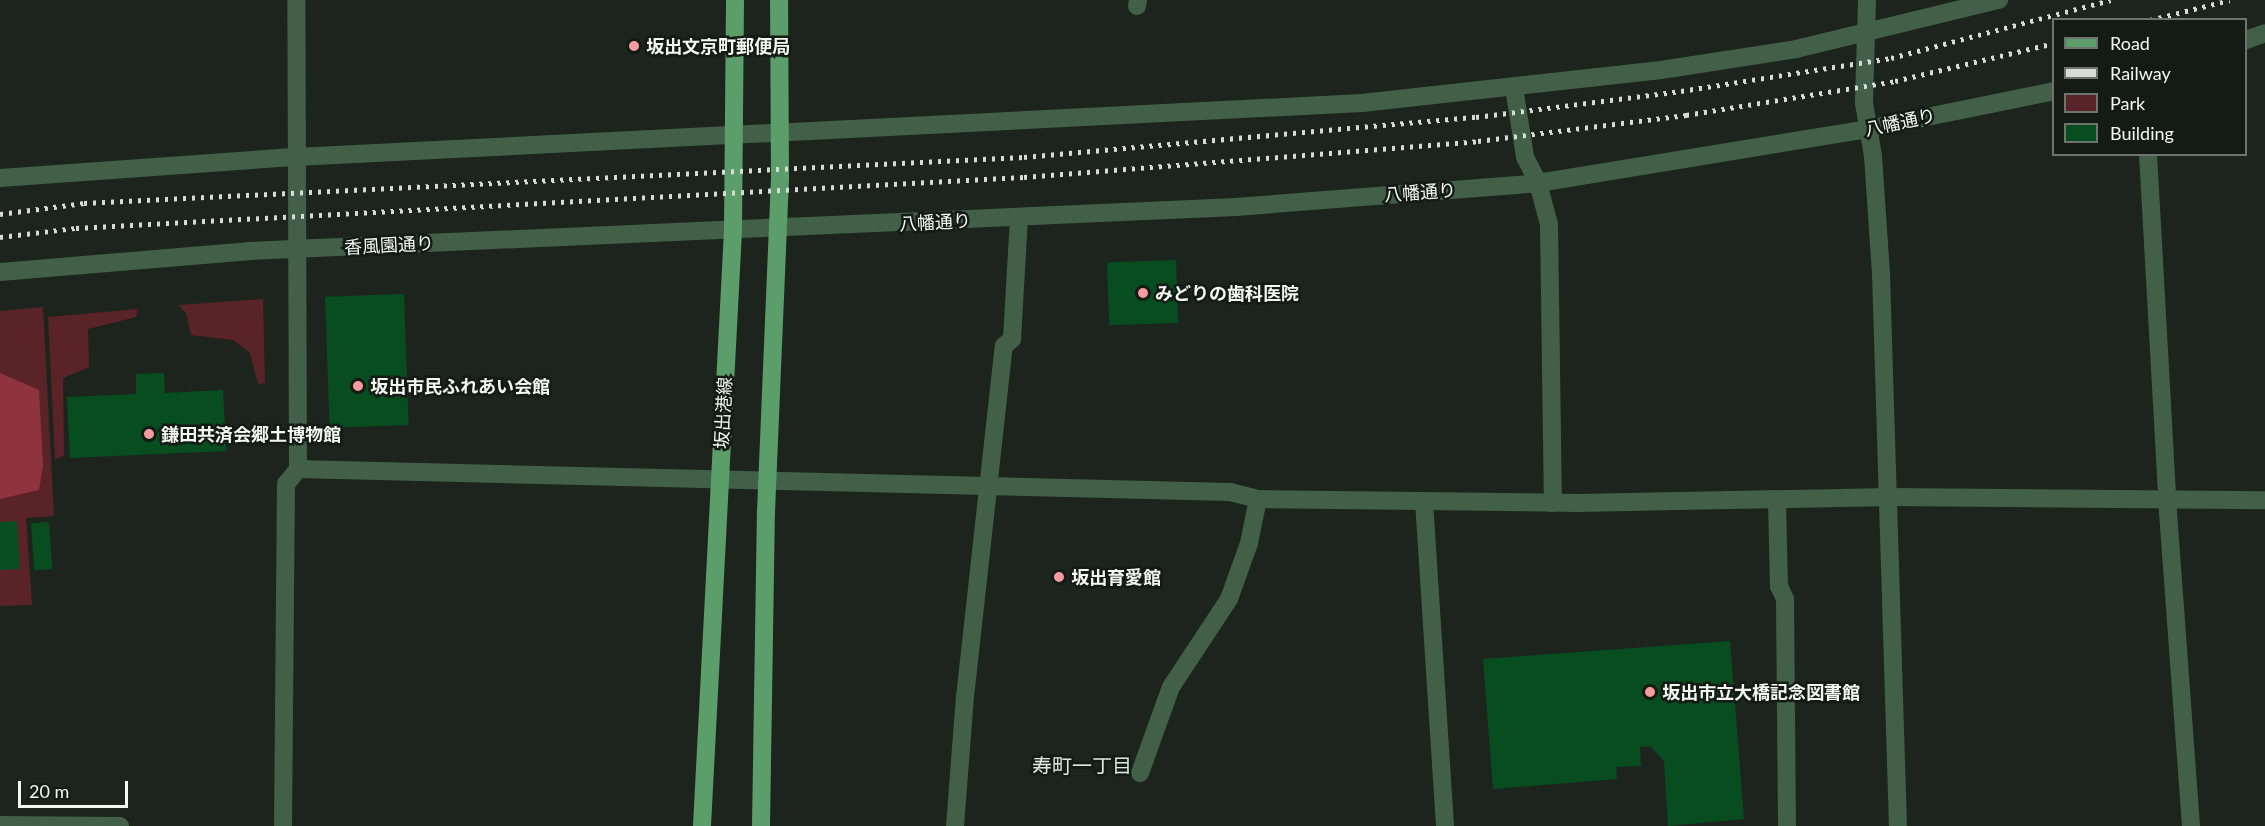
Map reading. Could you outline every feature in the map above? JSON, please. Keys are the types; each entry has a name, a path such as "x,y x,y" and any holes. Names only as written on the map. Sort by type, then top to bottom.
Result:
{"main road":[{"name":"坂出港線","path":"702,826 733,230 735,0"},
{"path":"761,826 767,483 779,229 779,0"}],"street":[{"path":"283,826 286,484 298,469 296,0"},
{"path":"1867,0 1864,103 1881,274 1890,497 1898,826"},
{"path":"0,178 296,157 734,137 1315,106 1514,88 1661,70 1866,34 1999,0"},
{"path":"2247,40 2265,33"},
{"path":"1514,88 1525,157 1538,183 1549,224 1553,503"},
{"name":"八幡通り","path":"779,229 1236,207 1538,183 1868,129 2052,91"},
{"path":"2148,156 2167,499 2191,826"},
{"path":"955,826 965,697 992,488 1004,346 1012,339 1019,218"},
{"name":"香風園通り","path":"0,272 296,249 779,229"},
{"path":"298,469 720,478 767,483 1230,492 1258,499 1553,503 1890,497 2265,500"},
{"path":"1140,773 1171,687 1229,599 1249,543 1258,499"},
{"path":"1777,500 1779,586 1785,598 1787,826"},
{"path":"1424,501 1445,826"},
{"path":"0,825 120,826"}],"green space":[{"path":"263,299 265,383 258,384 250,353 233,340 191,335 186,313 178,305"},
{"path":"43,307 54,516 26,518 32,605 0,606 0,311"},
{"path":"138,309 136,317 88,329 89,367 63,378 64,455 55,460 48,317"}],"shaded area":[{"path":"0,373 39,390 43,466 39,490 0,499"}],"building":[{"name":"みどりの歯科医院","path":"1176,260 1178,323 1109,325 1107,262"},
{"path":"404,294 409,425 330,428 325,297"},
{"path":"164,373 165,393 223,390 226,451 70,458 67,397 136,394 136,374"},
{"path":"17,521 20,569 0,570 0,522"},
{"path":"49,522 52,569 34,570 31,523"},
{"path":"1730,641 1744,819 1668,826 1664,761 1650,746 1640,747 1641,766 1616,767 1617,779 1493,789 1483,659"}],"railway":[{"path":"0,214 84,203 1024,157 1476,117 1681,91 1891,58 2110,0"},
{"path":"2158,18 2230,0"},
{"path":"0,237 76,228 1024,177 1478,141 1686,115 1895,81 2052,43"}],"place":[{"name":"坂出文京町郵便局","path":"634,46"},
{"name":"みどりの歯科医院","path":"1143,293"},
{"name":"坂出市民ふれあい会館","path":"358,386"},
{"name":"鎌田共済会郷土博物館","path":"149,434"},
{"name":"坂出育愛館","path":"1059,577"},
{"name":"坂出市立大橋記念図書館","path":"1650,692"}],"district":[{"name":"寿町一丁目","path":"1082,765"}]}
